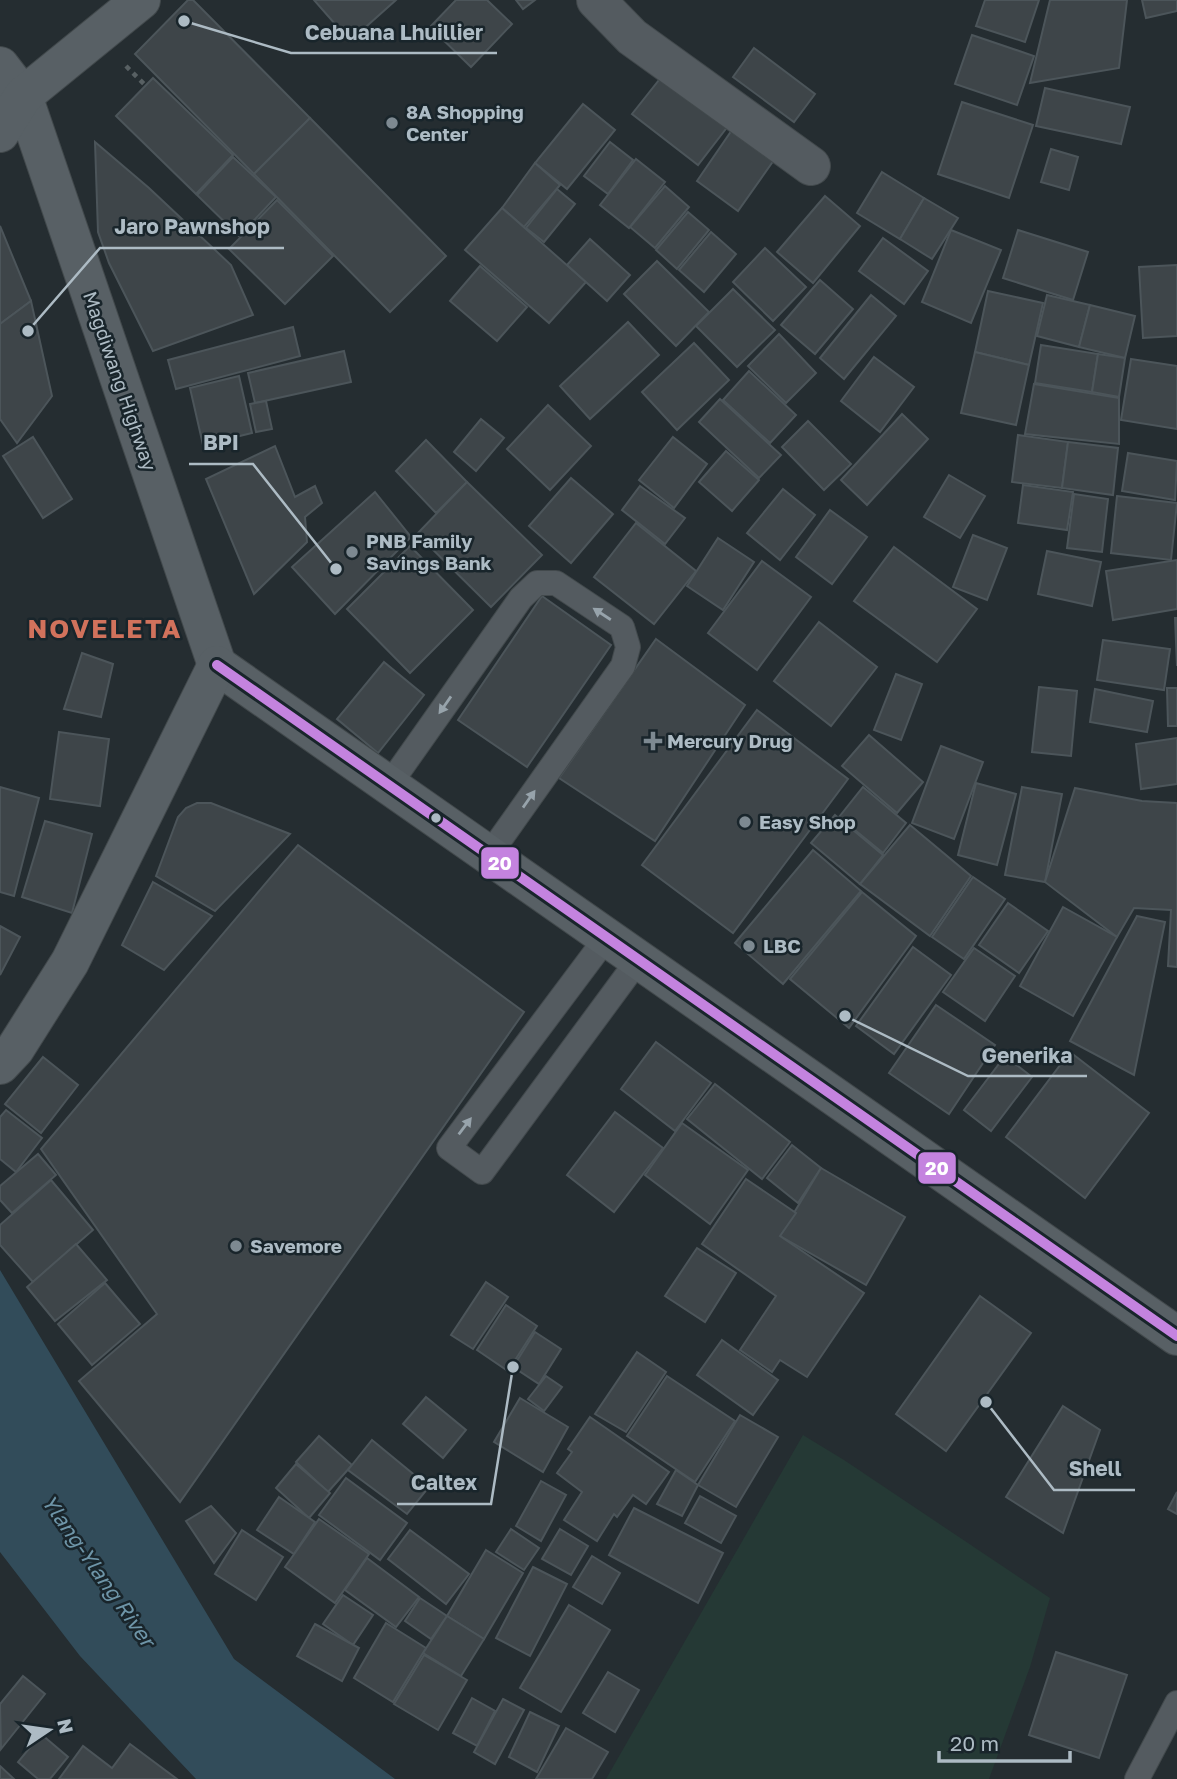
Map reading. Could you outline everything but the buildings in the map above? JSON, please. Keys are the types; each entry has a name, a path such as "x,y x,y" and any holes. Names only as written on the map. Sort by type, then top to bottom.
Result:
{"main road":[{"path":"0,133 23,96 141,0"},
{"name":"Magdiwang Highway","path":"0,66 23,96 218,665"},
{"path":"0,1065 15,1049 70,962 218,665 1177,1336"}],"street":[{"path":"596,0 632,37 811,166"}],"lane":[{"path":"389,785 521,598 537,583 555,583 622,627 628,647 623,666 489,855"},
{"path":"607,937 449,1148 482,1172 639,960"},
{"path":"1138,1779 1177,1703"}],"green space":[{"path":"803,1435 1050,1598 1030,1667 989,1779 606,1779"}],"water":[{"name":"Ylang-Ylang River","path":"0,1270 234,1659 395,1779 196,1779 80,1656 0,1552"}],"transit line":[{"name":"20","path":"217,665 1177,1336"}],"place":[{"name":"Cebuana Lhuillier","path":"184,21"},
{"name":"8A Shopping Center","path":"392,123"},
{"name":"Jaro Pawnshop","path":"28,331"},
{"name":"PNB Family Savings Bank","path":"352,552"},
{"name":"BPI","path":"336,569"},
{"name":"Mercury Drug","path":"653,741"},
{"name":"Easy Shop","path":"745,822"},
{"name":"LBC","path":"749,946"},
{"name":"Generika","path":"845,1016"},
{"name":"Savemore","path":"236,1246"},
{"name":"Caltex","path":"513,1367"},
{"name":"Shell","path":"986,1402"}],"district":[{"name":"NOVELETA","path":"105,629"}]}
